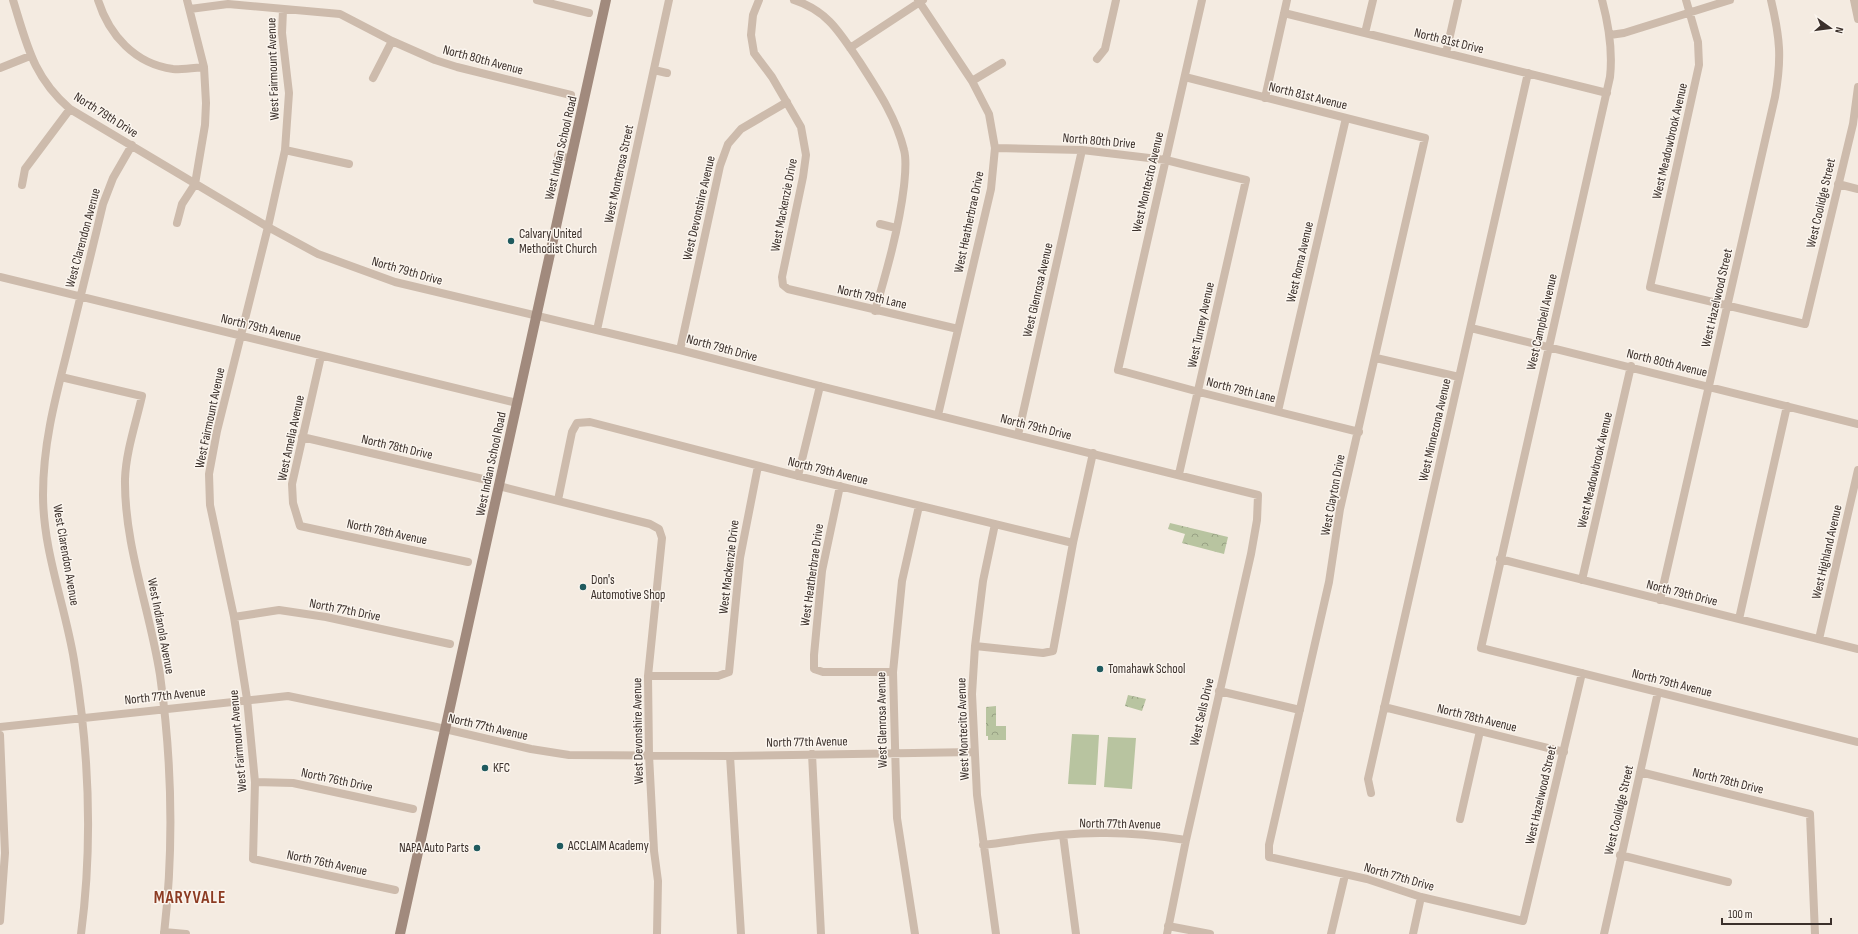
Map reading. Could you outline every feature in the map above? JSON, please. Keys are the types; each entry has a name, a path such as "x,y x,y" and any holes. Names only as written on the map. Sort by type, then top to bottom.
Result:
{"main road":[{"name":"West Indian School Road","path":"400,934 606,0"}],"street":[{"name":"North 79th Drive","path":"13,0 30,56 38,72 57,98 70,109 268,227 318,254 395,282 680,350 1258,495"},
{"path":"98,0 102,12 118,39 137,55 158,66 174,69 204,67"},
{"path":"178,223 182,204 195,184 205,125 206,102 204,67 187,0"},
{"path":"537,0 589,13"},
{"name":"West Monterosa Street","path":"597,330 669,0"},
{"name":"West Mackenzie Drive","path":"759,0 753,15 751,35 754,53 772,77 801,127 806,155 803,177 782,277 782,285"},
{"path":"794,0 824,14 843,35 883,97 895,121 905,151 905,173 901,208 875,311"},
{"path":"1097,59 1105,49 1116,0"},
{"name":"West Montecito Avenue","path":"1118,370 1202,0"},
{"path":"1265,98 1287,0"},
{"path":"1365,33 1373,0"},
{"path":"1446,53 1458,0"},
{"name":"West Campbell Avenue","path":"1481,648 1607,93 1612,60 1610,35 1602,0"},
{"name":"West Meadowbrook Avenue","path":"1686,0 1691,13 1698,42 1699,65 1650,287 1728,306"},
{"path":"1610,35 1624,33 1730,0"},
{"name":"West Hazelwood Street","path":"1660,600 1728,306 1779,74 1780,51 1771,0"},
{"path":"1854,0 1858,19"},
{"path":"850,48 920,1"},
{"name":"West Heatherbrae Drive","path":"920,1 972,81 989,114 995,148 991,189 938,415"},
{"name":"North 80th Avenue","path":"190,10 228,4 340,14 419,54 457,67 571,95"},
{"name":"West Fairmount Avenue","path":"253,859 255,782 248,699 234,617 210,505 209,474 217,431 268,227 285,150 289,104 282,33 283,10"},
{"name":"North 81st Drive","path":"1284,13 1607,93"},
{"path":"373,78 392,41"},
{"path":"0,68 30,56"},
{"path":"972,81 1002,63"},
{"path":"654,70 667,73"},
{"name":"West Minnezona Avenue","path":"1371,792 1368,779 1528,73"},
{"name":"North 81st Avenue","path":"1185,77 1425,138"},
{"name":"West Coolidge Street","path":"1728,306 1805,324 1853,124 1858,87"},
{"name":"West Devonshire Avenue","path":"680,350 720,166 728,144 741,129 787,102"},
{"path":"22,185 25,169 70,109"},
{"name":"West Roma Avenue","path":"1278,411 1346,118"},
{"name":"West Clayton Drive","path":"1269,857 1269,845 1330,576 1340,509 1376,358 1425,138"},
{"name":"West Clarendon Avenue","path":"81,934 88,820 86,760 74,659 51,555 43,496 45,448 49,424 107,190 132,145"},
{"name":"North 80th Drive","path":"995,148 1082,150 1166,160 1246,180"},
{"path":"285,150 349,164"},
{"name":"West Glenrosa Avenue","path":"1018,434 1082,150"},
{"path":"558,155 572,159"},
{"name":"West Turney Avenue","path":"1179,474 1199,392 1246,180"},
{"path":"1838,184 1858,189"},
{"path":"880,224 896,228"},
{"name":"North 79th Avenue","path":"0,277 517,403"},
{"name":"North 79th Lane","path":"782,285 788,290 958,329"},
{"name":"North 80th Avenue","path":"1471,328 1631,366 1858,424"},
{"name":"West Amelia Avenue","path":"300,526 293,503 292,484 321,356"},
{"path":"1376,358 1459,377"},
{"name":"West Meadowbrook Avenue","path":"1582,580 1631,366"},
{"name":"North 79th Lane","path":"1118,370 1359,432"},
{"name":"West Indianola Avenue","path":"61,377 142,396 127,460 125,478 126,510 153,635 164,709 171,823 164,933"},
{"path":"798,476 820,386"},
{"path":"1739,619 1787,406"},
{"name":"North 79th Avenue","path":"558,500 572,432 577,423 590,422 758,466 1073,543"},
{"name":"North 78th Drive","path":"302,437 487,480"},
{"path":"975,646 1043,653 1053,651 1073,543 1092,453"},
{"name":"West Mackenzie Drive","path":"648,676 718,676 729,672 740,558 758,466"},
{"name":"West Highland Avenue","path":"1819,640 1858,470"},
{"path":"499,486 558,500"},
{"name":"West Heatherbrae Drive","path":"840,486 822,571 814,669 823,672 893,672"},
{"name":"West Sells Drive","path":"1167,930 1219,691 1251,554 1257,520 1258,495"},
{"name":"West Devonshire Avenue","path":"558,500 650,524 659,529 662,538 648,676 649,754 654,851 658,881 657,934"},
{"name":"West Glenrosa Avenue","path":"915,934 897,818 894,753 893,672 902,581 919,506"},
{"name":"West Montecito Avenue","path":"994,524 983,581 975,646 972,694 974,752 983,845 996,934"},
{"name":"North 78th Avenue","path":"300,526 468,562"},
{"name":"North 79th Drive","path":"1500,559 1858,649"},
{"name":"North 77th Drive","path":"234,617 279,610 326,617 450,644"},
{"name":"North 79th Avenue","path":"1481,648 1858,742"},
{"name":"West Hazelwood Street","path":"1523,921 1582,673"},
{"path":"1219,691 1300,710"},
{"name":"West Coolidge Street","path":"1604,934 1620,855 1658,692"},
{"name":"North 77th Avenue","path":"0,727 248,699 288,696 531,749 569,755 649,754 730,756 974,752"},
{"name":"North 78th Avenue","path":"1384,707 1564,752"},
{"path":"1460,819 1480,730"},
{"path":"0,735 5,853 0,921"},
{"path":"812,754 821,934"},
{"path":"730,756 741,934"},
{"name":"North 78th Drive","path":"1640,772 1810,814 1815,934"},
{"name":"North 76th Drive","path":"255,782 293,783 413,809"},
{"name":"North 77th Avenue","path":"983,845 1063,835 1106,833 1162,836 1186,840"},
{"path":"1063,835 1076,934"},
{"path":"1620,855 1728,882"},
{"name":"North 77th Drive","path":"1269,857 1367,879 1421,897 1523,921"},
{"name":"North 76th Avenue","path":"253,859 395,890"},
{"path":"1331,934 1345,875"},
{"path":"1413,934 1421,897"},
{"path":"1167,930 1210,934"},
{"path":"164,933 186,934"}],"green space":[{"path":"1170,523 1228,537 1224,554 1182,543 1185,534 1168,529"},
{"path":"1128,695 1146,699 1142,711 1125,706"},
{"path":"996,706 996,726 1006,726 1006,740 988,740 988,736 986,736 986,707"},
{"path":"1072,734 1099,735 1096,785 1068,784"},
{"path":"1108,737 1136,738 1132,789 1104,787"}],"place":[{"name":"Calvary United Methodist Church","path":"511,241"},
{"name":"Don's Automotive Shop","path":"583,587"},
{"name":"Tomahawk School","path":"1100,669"},
{"name":"KFC","path":"485,768"},
{"name":"ACCLAIM Academy","path":"560,846"},
{"name":"NAPA Auto Parts","path":"477,848"}],"district":[{"name":"MARYVALE","path":"190,898"}]}
